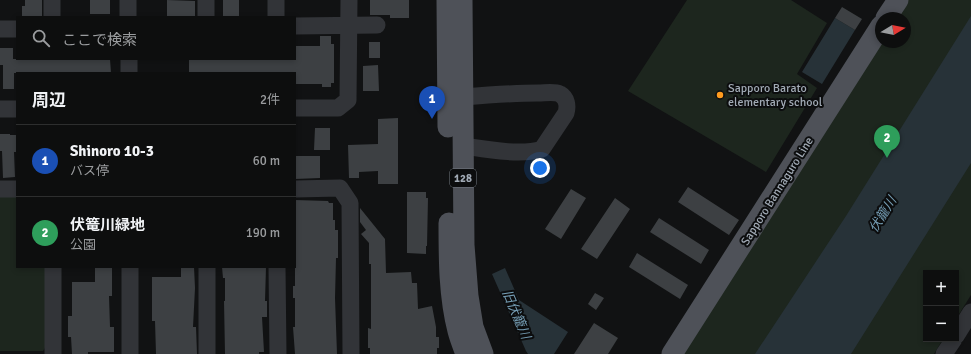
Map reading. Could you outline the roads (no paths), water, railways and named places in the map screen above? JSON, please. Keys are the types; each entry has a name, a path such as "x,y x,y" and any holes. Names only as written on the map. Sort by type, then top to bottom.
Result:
{"main road":[{"name":"128","path":"447,0 449,264 458,330 466,354"},
{"name":"128","path":"462,0 464,245 468,296 473,327 483,354"},
{"path":"890,12 898,0"},
{"name":"Sapporo Bannaguro Line","path":"672,354 875,35"}],"street":[{"path":"52,0 52,16"},
{"path":"128,0 128,16"},
{"path":"206,0 206,16"},
{"path":"276,0 276,16"},
{"path":"296,108 338,108 348,100 349,0"},
{"path":"296,26 377,24"},
{"path":"0,29 16,29"},
{"path":"128,60 128,72"},
{"path":"463,98 515,93 554,92 565,98 567,106 566,113 542,149 532,151 496,151 463,146"},
{"path":"0,109 16,109"},
{"path":"296,189 340,188 350,203 351,354"},
{"path":"0,189 16,189"},
{"path":"53,268 53,354"},
{"path":"130,268 130,354"},
{"path":"207,268 207,354"},
{"path":"277,268 278,354"},
{"path":"959,331 971,312"},
{"path":"944,354 952,342"}],"water":[{"name":"伏籠川","path":"971,16 971,163 851,354 755,354 846,216"},
{"path":"835,18 855,30 822,84 802,72"},
{"name":"旧伏籠川","path":"505,268 519,300 568,332 554,354 528,354 526,351 492,274"}],"place":[{"name":"Sapporo Barato elementary school","path":"720,95"},
{"name":"Shinoro 10-3","path":"432,119"},
{"name":"伏篭川緑地","path":"887,158"}]}
